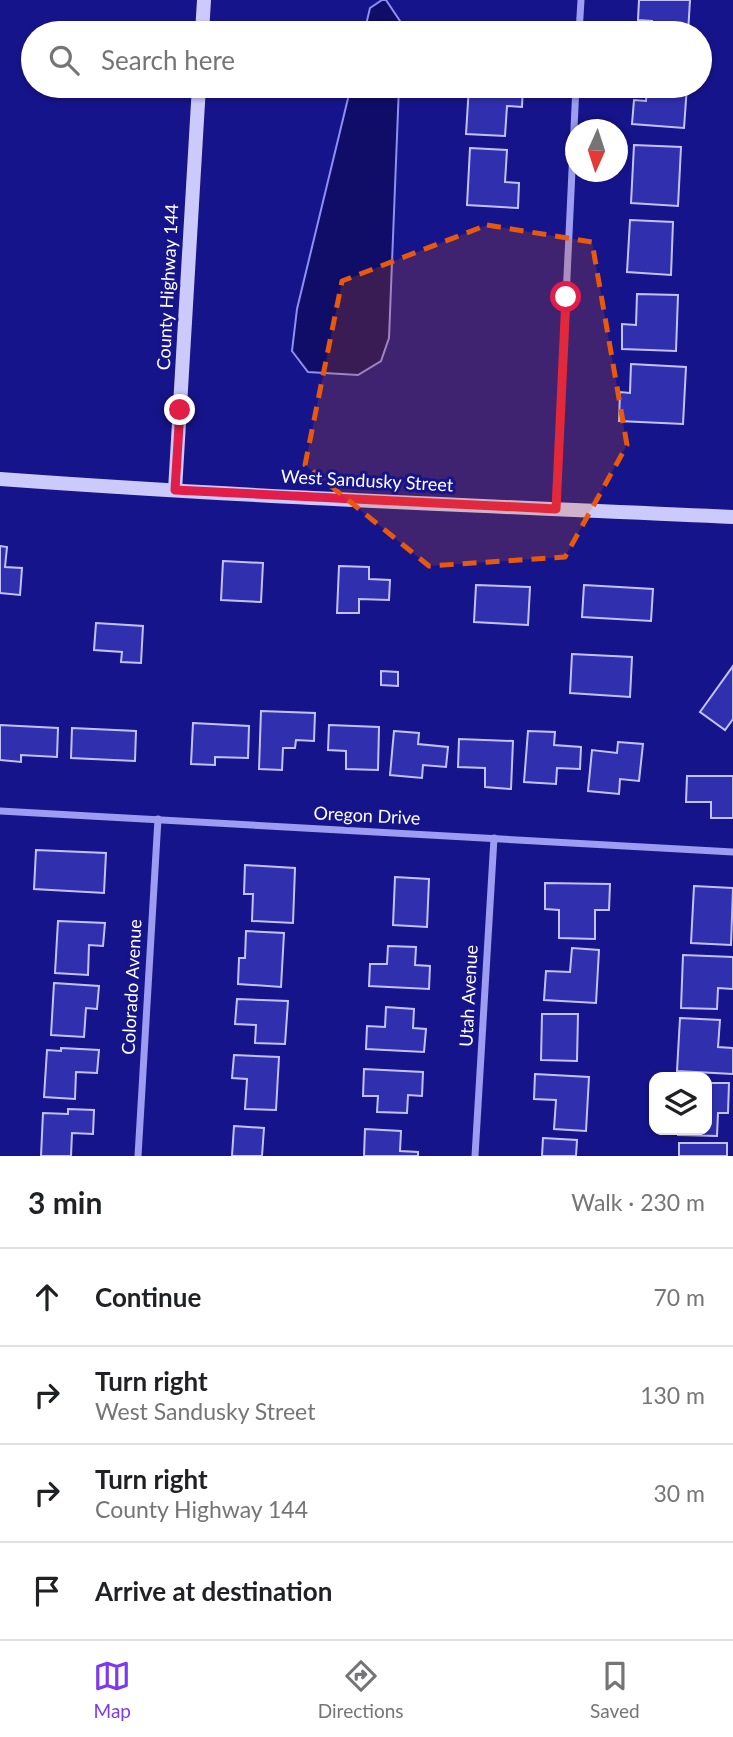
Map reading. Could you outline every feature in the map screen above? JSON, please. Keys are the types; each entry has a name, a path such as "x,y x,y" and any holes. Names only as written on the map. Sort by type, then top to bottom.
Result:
{"street":[{"path":"203,21 204,0"},
{"path":"580,21 581,0"},
{"name":"County Highway 144","path":"175,490 198,98"},
{"path":"556,509 575,98"},
{"name":"West Sandusky Street","path":"0,479 733,517"},
{"name":"Oregon Drive","path":"0,811 733,852"},
{"name":"Colorado Avenue","path":"138,1156 158,820"},
{"name":"Utah Avenue","path":"475,1156 494,838"}],"highlighted area":[{"path":"487,225 592,242 627,445 565,557 429,566 305,465 342,281"}],"shaded area":[{"path":"386,0 400,21 367,21 370,8"},
{"path":"348,98 399,98 389,338 381,361 358,375 308,372 292,351 297,309"}],"building":[{"path":"639,0 690,0 689,21 638,20"},
{"path":"468,98 522,98 522,107 507,106 505,136 466,134"},
{"path":"646,98 686,98 684,128 632,124 634,100 646,101"},
{"path":"634,145 681,147 678,206 631,203"},
{"path":"470,148 507,150 505,182 519,183 518,208 467,205"},
{"path":"630,220 673,222 671,275 627,272"},
{"path":"637,294 678,295 676,351 622,349 622,324 636,325"},
{"path":"631,364 686,367 683,424 619,421 620,392 630,393"},
{"path":"0,546 7,547 5,567 22,568 20,595 0,593"},
{"path":"223,561 263,563 261,602 221,600"},
{"path":"339,566 369,567 369,579 390,580 389,600 359,599 359,613 337,613"},
{"path":"476,585 530,587 528,625 474,622"},
{"path":"584,585 653,589 651,621 582,617"},
{"path":"96,623 143,626 141,663 121,662 122,652 94,650"},
{"path":"572,654 632,657 630,697 570,693"},
{"path":"733,666 733,719 725,730 700,712"},
{"path":"381,671 398,672 398,686 381,685"},
{"path":"261,711 315,713 314,741 296,740 295,748 283,748 282,770 259,769"},
{"path":"193,723 249,726 248,758 215,757 215,765 191,764"},
{"path":"0,725 58,728 57,757 21,755 21,762 0,760"},
{"path":"329,725 379,727 378,770 346,769 346,751 328,750"},
{"path":"72,728 136,731 135,761 71,758"},
{"path":"394,731 419,733 418,744 448,747 446,767 423,765 422,778 390,775"},
{"path":"528,731 555,732 554,745 581,747 580,769 557,768 556,784 524,782"},
{"path":"459,739 513,741 511,789 485,787 485,768 458,767"},
{"path":"618,742 643,744 639,781 620,779 619,794 588,791 592,750 617,753"},
{"path":"687,776 733,776 733,818 711,818 711,802 686,802"},
{"path":"36,850 106,853 104,893 34,889"},
{"path":"245,865 295,868 293,923 252,921 253,894 244,894"},
{"path":"395,877 429,879 427,927 393,925"},
{"path":"545,883 610,884 609,910 595,910 595,939 559,938 559,910 545,909"},
{"path":"694,886 733,888 731,945 691,943"},
{"path":"58,921 105,923 103,946 89,945 88,975 55,973"},
{"path":"246,931 284,933 281,987 238,984 239,958 245,958"},
{"path":"388,946 416,947 415,965 430,966 429,989 369,986 370,964 387,964"},
{"path":"572,948 599,950 596,1003 544,1000 546,971 570,972"},
{"path":"683,955 733,957 733,989 718,988 717,1009 681,1008"},
{"path":"54,983 99,986 97,1009 86,1008 84,1037 51,1035"},
{"path":"237,999 288,1001 285,1044 255,1043 256,1025 235,1024"},
{"path":"386,1007 414,1009 413,1028 426,1029 424,1052 366,1049 367,1026 385,1027"},
{"path":"542,1014 578,1014 577,1061 541,1060"},
{"path":"680,1018 720,1020 718,1047 733,1048 733,1074 677,1071"},
{"path":"61,1048 99,1050 97,1073 76,1072 75,1099 44,1097 47,1050 61,1051"},
{"path":"234,1055 279,1057 276,1110 245,1109 247,1079 232,1078"},
{"path":"364,1069 423,1072 422,1096 408,1095 407,1113 377,1112 378,1096 363,1096"},
{"path":"535,1074 589,1077 586,1131 554,1129 556,1100 534,1099"},
{"path":"712,1083 729,1083 728,1113 718,1113 717,1136 678,1135 712,1135"},
{"path":"68,1109 94,1110 93,1134 72,1133 71,1156 41,1156 43,1113 68,1114"},
{"path":"234,1126 264,1128 262,1156 232,1156"},
{"path":"365,1129 401,1131 400,1151 418,1152 418,1156 364,1156"},
{"path":"543,1138 577,1140 576,1156 542,1156"},
{"path":"679,1143 727,1143 727,1156 679,1156"}],"route":[{"path":"180,410 175,490 556,509 566,297"}]}
